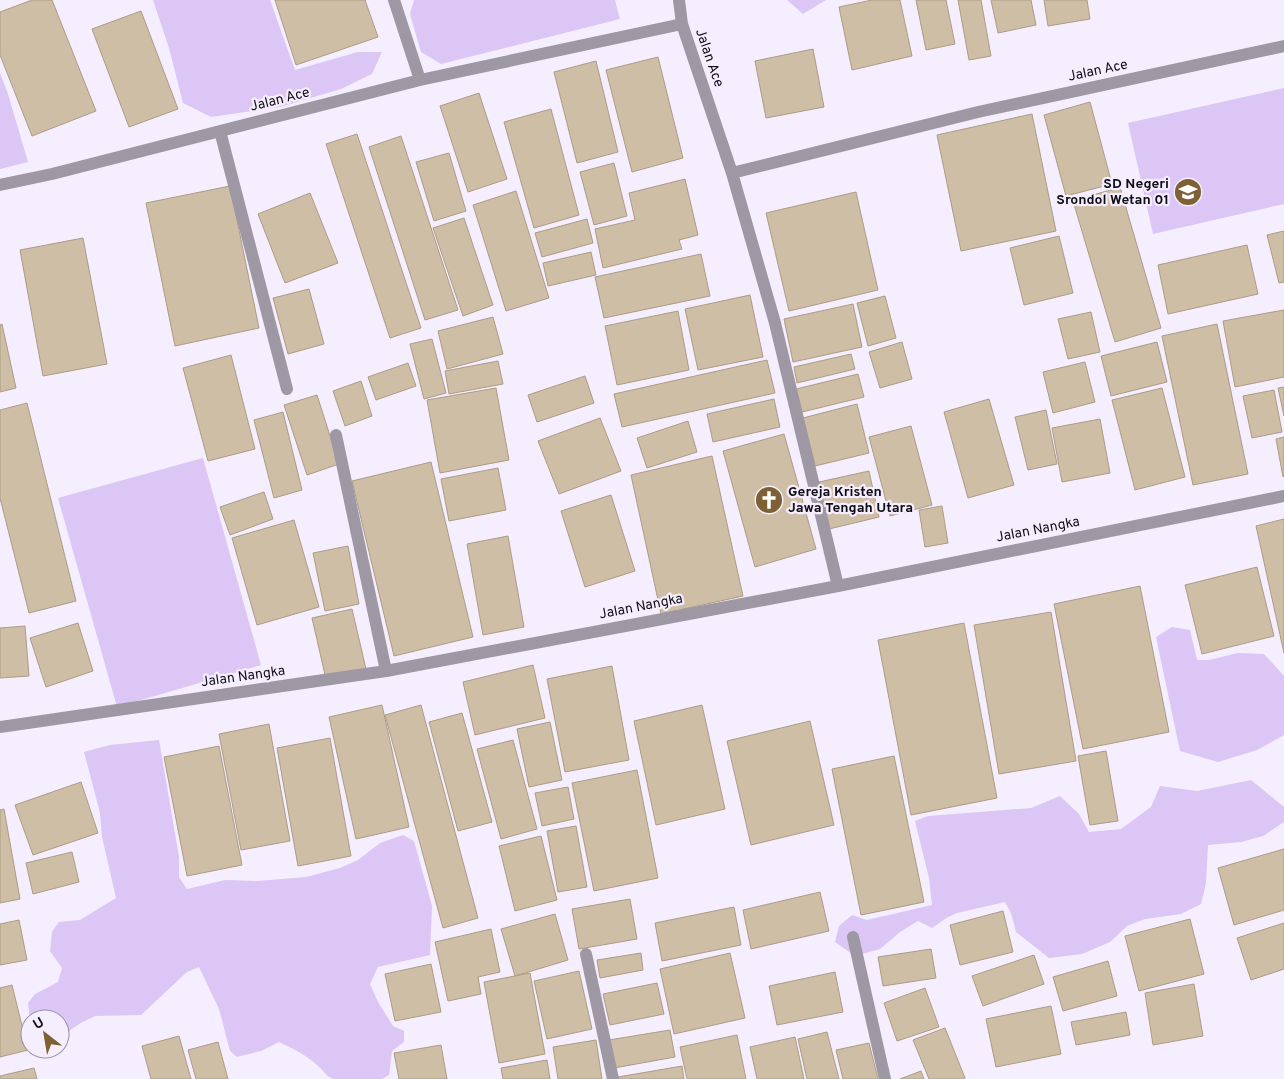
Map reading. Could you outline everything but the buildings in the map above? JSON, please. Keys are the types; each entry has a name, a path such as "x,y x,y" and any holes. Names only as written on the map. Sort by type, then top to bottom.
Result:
{"street":[{"path":"394,0 420,80"},
{"path":"678,0 682,24"},
{"name":"Jalan Ace","path":"0,185 52,174 420,80 682,24 732,173 978,112 1284,46"},
{"path":"220,131 287,390"},
{"path":"732,173 775,323 838,586"},
{"path":"336,435 386,671"},
{"name":"Jalan Nangka","path":"0,726 386,671 838,586 1284,496"},
{"path":"853,937 885,1079"},
{"path":"586,954 612,1079"}],"shaded area":[{"path":"153,0 270,0 295,70 358,52 382,52 372,74 341,89 280,107 211,117 183,103 169,48"},
{"path":"414,0 615,0 620,19 441,64 421,52 410,14"},
{"path":"787,0 826,0 803,14"},
{"path":"0,73 28,162 0,169"},
{"path":"1284,88 1284,204 1153,234 1128,123"},
{"path":"203,458 261,665 117,707 58,498"},
{"path":"1172,627 1190,630 1197,660 1209,660 1238,653 1264,654 1284,676 1284,735 1257,750 1218,762 1180,751 1156,637"},
{"path":"159,740 179,857 179,877 187,889 225,880 257,881 306,877 340,868 358,860 380,843 403,835 414,841 432,906 430,955 378,967 370,984 378,1002 393,1026 404,1031 404,1042 392,1051 389,1075 382,1079 333,1079 310,1059 279,1042 261,1051 237,1057 230,1051 219,1009 199,967 187,972 141,1015 95,1016 70,1030 70,1009 29,1009 28,1003 35,994 58,982 62,968 50,951 52,932 59,922 80,920 116,898 102,837 100,813 84,752 110,745"},
{"path":"1251,780 1284,807 1284,822 1263,836 1241,842 1208,845 1206,883 1201,904 1181,914 1145,919 1127,926 1110,942 1082,954 1049,958 1016,932 1011,913 1005,902 957,913 932,928 918,921 900,932 880,949 855,956 835,942 839,926 852,915 867,920 932,905 929,878 915,821 928,816 1031,808 1060,796 1079,814 1089,832 1121,829 1151,807 1160,786 1197,791"}],"place":[{"name":"SD Negeri Srondol Wetan 01","path":"1188,192"},
{"name":"Gereja Kristen Jawa Tengah Utara","path":"769,500"}]}
